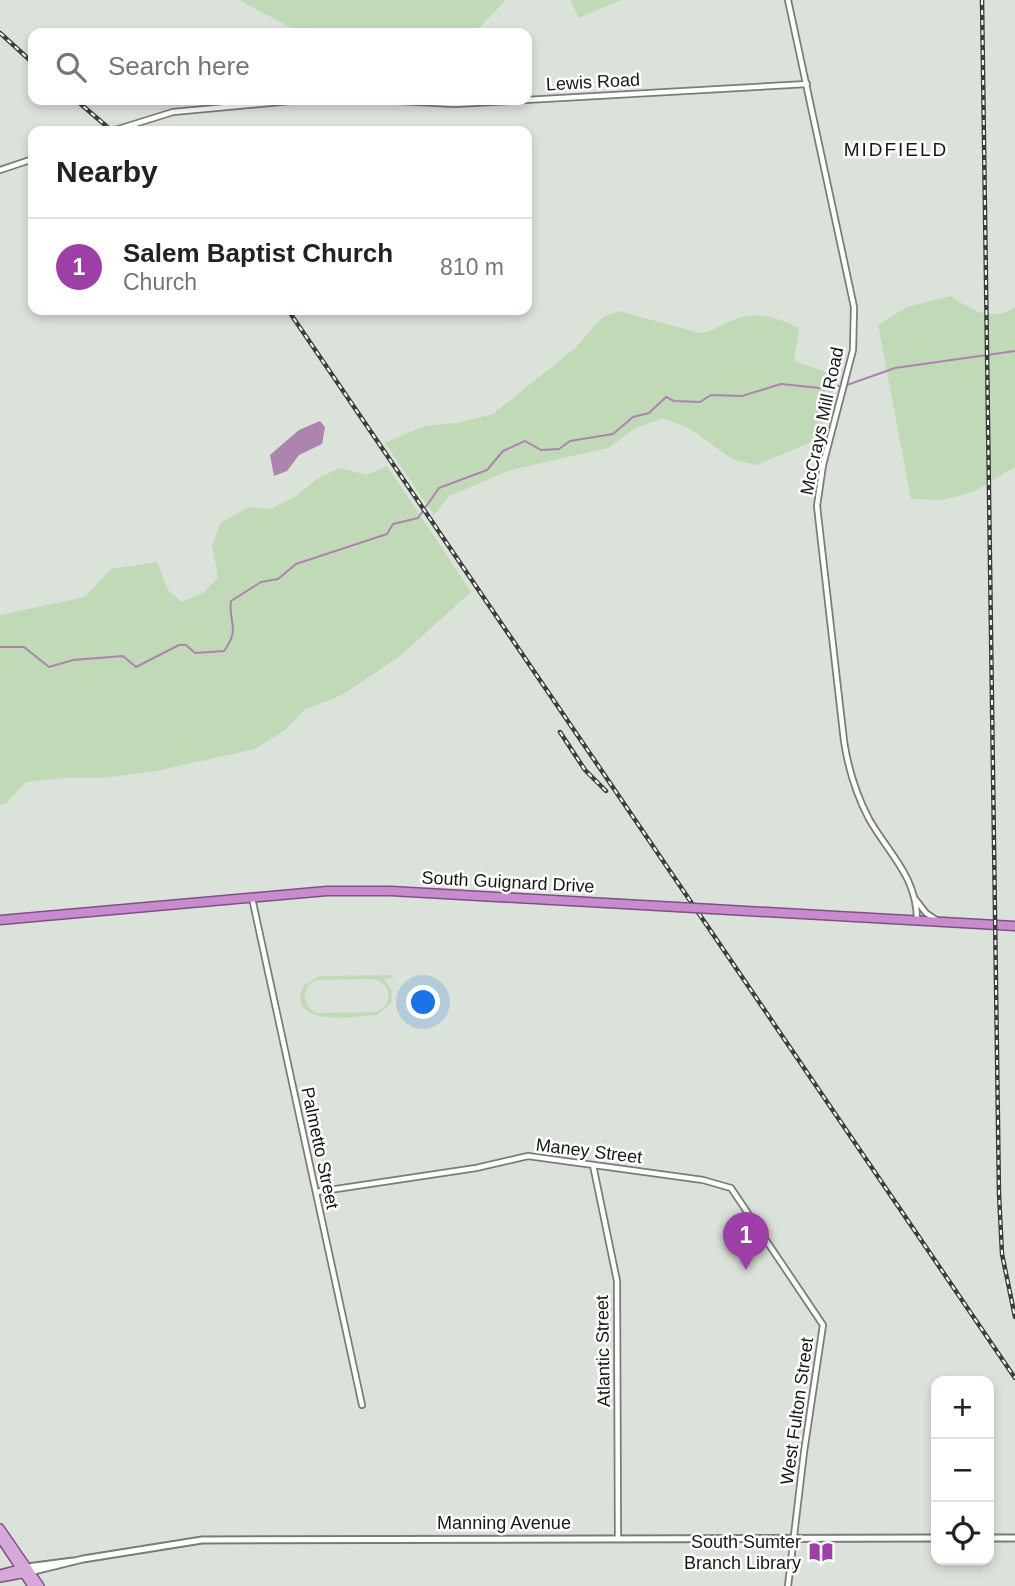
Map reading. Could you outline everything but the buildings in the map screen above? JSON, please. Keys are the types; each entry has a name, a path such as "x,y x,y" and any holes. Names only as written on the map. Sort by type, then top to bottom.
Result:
{"highway":[{"name":"South Guignard Drive","path":"0,920 327,891 391,891 1015,926"}],"main road":[{"path":"0,1528 32,1586"},
{"path":"0,1538 40,1586"},
{"name":"Manning Avenue","path":"0,1576 73,1560 202,1540 931,1538"},
{"path":"994,1538 1015,1538"}],"street":[{"name":"McCrays Mill Road","path":"788,0 854,307 854,339 823,465 817,506 844,741 860,800 874,827 905,871 916,900 917,921"},
{"name":"Lewis Road","path":"532,100 807,84"},
{"path":"128,126 173,112 248,105"},
{"path":"0,170 28,161"},
{"name":"Palmetto Street","path":"252,897 362,1405"},
{"path":"916,900 926,913 940,922"},
{"name":"Maney Street","path":"316,1192 456,1172 528,1156 703,1180 733,1189"},
{"name":"Atlantic Street","path":"593,1165 617,1281 618,1539"},
{"name":"West Fulton Street","path":"733,1189 823,1325 788,1586"}],"green space":[{"path":"239,0 506,0 479,28 292,28"},
{"path":"570,0 621,0 579,18"},
{"path":"951,296 982,313 998,314 1015,307 1015,467 973,492 942,500 911,499 878,325 907,307"},
{"path":"619,311 699,333 739,318 756,315 799,328 794,361 838,376 818,439 757,465 734,460 690,429 663,418 636,428 608,448 511,470 449,496 434,515 385,443 424,426 457,423 493,414 574,349 603,317"},
{"path":"387,466 471,592 400,656 342,695 304,710 285,730 255,749 156,771 104,778 26,782 6,803 0,805 0,615 85,597 111,569 157,562 168,590 182,602 204,592 218,578 212,545 221,523 249,507 271,509 296,496 318,478 340,468 367,475"},
{"path":"393,975 393,978 384,979 392,991 391,1003 377,1015 339,1018 313,1014 304,1008 300,999 303,986 319,976","holes":["375,979 386,986 388,994 386,1004 376,1012 317,1013 309,1008 304,997 308,985 316,980"]}],"shaded area":[{"path":"320,421 325,427 322,444 299,455 287,471 274,476 270,455 299,430"}],"waterway":[{"path":"0,647 24,647 49,667 73,660 123,656 136,667 179,645 186,645 195,653 224,651 233,631 231,601 261,582 278,579 296,564 387,534 393,524 418,518 439,488 487,470 503,451 525,441 541,450 559,449 570,441 613,434 633,417 649,413 666,397 674,401 700,402 711,395 742,396 781,384 820,388 847,385 895,368 1015,351"}],"railway":[{"path":"982,0 999,1194 1002,1254 1015,1317"},
{"path":"0,33 28,58"},
{"path":"82,105 106,126"},
{"path":"291,315 1015,1378"},
{"path":"560,732 585,770 606,791"}],"place":[{"name":"Salem Baptist Church","path":"746,1270"},
{"name":"South Sumter Branch Library","path":"821,1552"}],"district":[{"name":"MIDFIELD","path":"896,149"}]}
